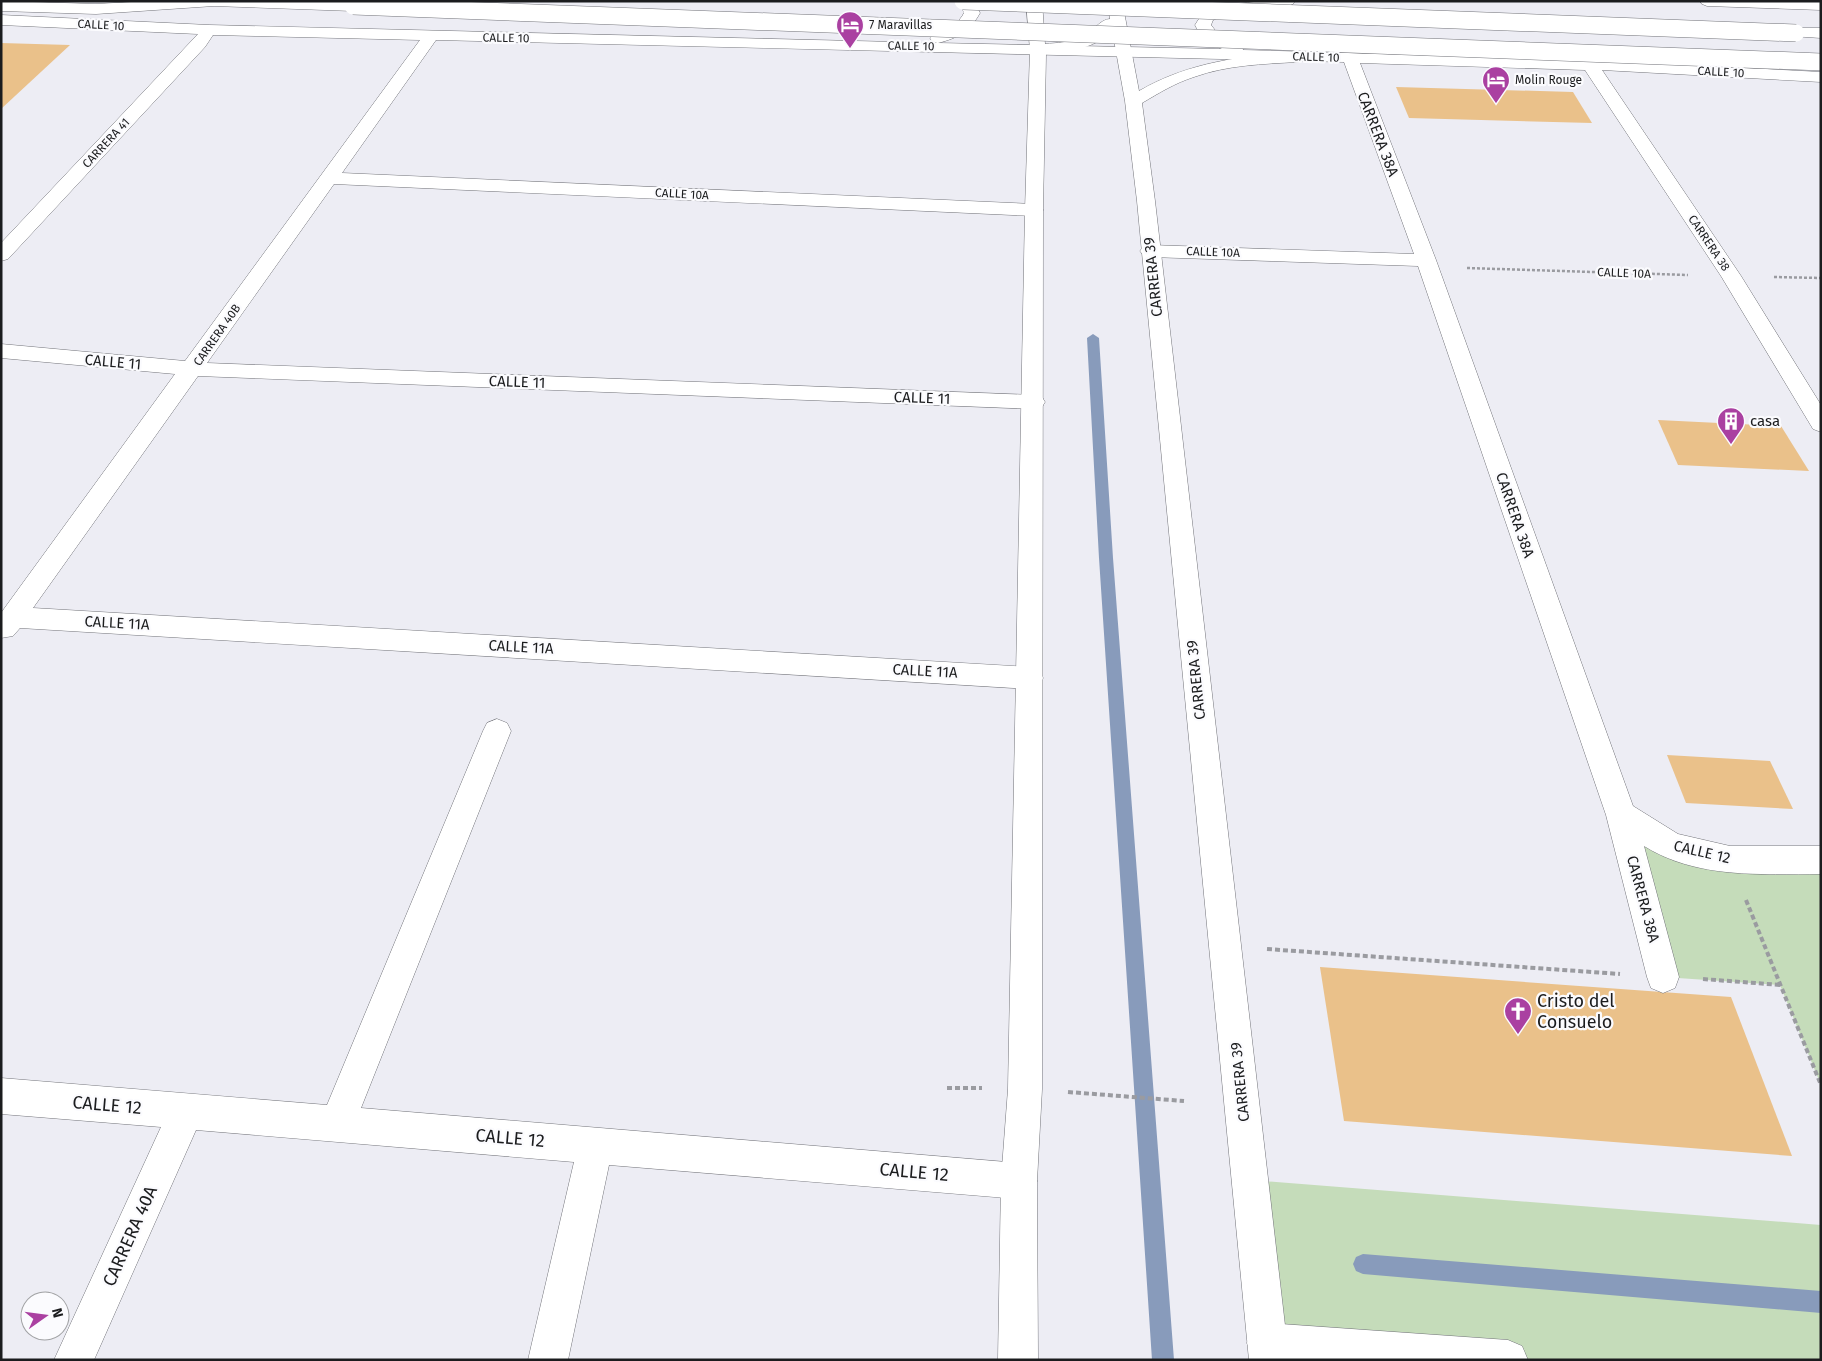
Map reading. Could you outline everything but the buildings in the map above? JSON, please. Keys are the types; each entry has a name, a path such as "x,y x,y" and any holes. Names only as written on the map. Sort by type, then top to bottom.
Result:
{"street":[{"name":"CALLE 10","path":"196,1 1821,62"},
{"path":"964,1 1821,33"},
{"path":"892,46 930,41 952,34 966,24 972,13 964,1"},
{"path":"1018,1360 1019,1181 1025,1088 1034,402 1034,210 1038,50 1034,1"},
{"path":"1257,55 1232,47 1213,38 1204,29 1204,20 1213,13 1224,10 1288,1"},
{"path":"1707,1 1821,5"},
{"path":"1,6 96,10 212,2"},
{"path":"1038,50 1088,40 1104,31 1114,5"},
{"name":"CARRERA 39","path":"1114,5 1133,101 1268,1351"},
{"name":"CALLE 10","path":"9,20 209,30 1257,55 1590,65 1821,77"},
{"path":"1,35 9,20"},
{"name":"CARRERA 41","path":"1,255 199,44 209,30"},
{"name":"CARRERA 40B","path":"7,624 431,36"},
{"path":"1133,101 1174,79 1212,67 1254,60 1298,57"},
{"name":"CARRERA 38A","path":"1350,58 1427,263 1621,815 1663,977"},
{"name":"CARRERA 38","path":"1590,65 1731,276 1821,424"},
{"name":"CALLE 10A","path":"329,178 1034,210"},
{"name":"CALLE 10A","path":"1150,250 1427,263"},
{"name":"CALLE 11","path":"1,351 192,369 1034,402"},
{"name":"CALLE 11A","path":"7,624 1029,678"},
{"path":"337,1124 497,731"},
{"name":"CALLE 12","path":"1621,815 1672,846 1730,860 1821,860"},
{"name":"CALLE 12","path":"1,1096 1019,1181"},
{"name":"CARRERA 40A","path":"74,1360 186,1112"},
{"path":"548,1360 570,1250 596,1145"},
{"path":"1268,1351 1508,1360"}],"path":[{"name":"CALLE 10A","path":"1427,263 1821,278"},
{"path":"1730,860 1821,1085"},
{"path":"1225,946 1780,985"},
{"path":"1074,1092 1184,1101"}],"green space":[{"path":"1621,815 1671,846 1821,860 1821,1085 1780,985 1663,977"},
{"path":"1250,1180 1821,1225 1821,1360 1508,1360 1267,1343"}],"waterway":[{"path":"1093,338 1106,558 1163,1360"},
{"path":"1363,1264 1821,1302"}],"place":[{"name":"7 Maravillas","path":"850,49"},
{"name":"Molin Rouge","path":"1496,104"},
{"name":"casa","path":"1731,445"},
{"name":"Cristo del Consuelo","path":"1518,1035"}]}
